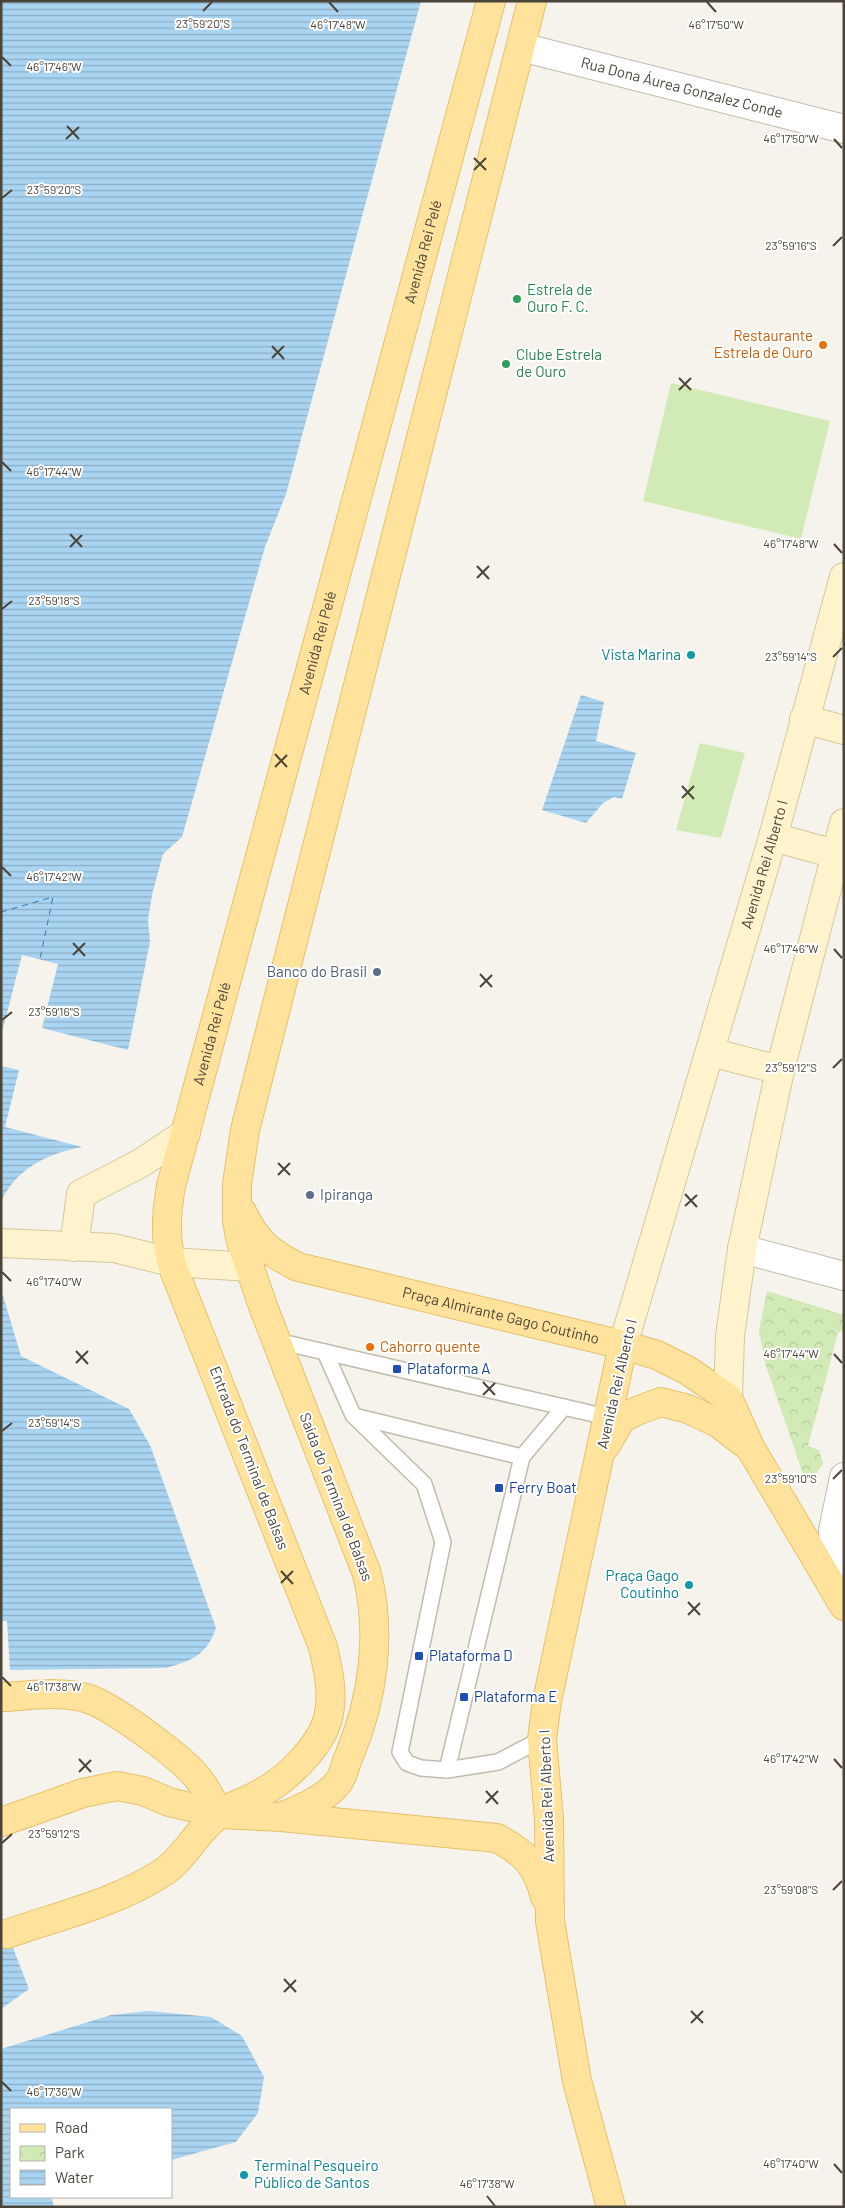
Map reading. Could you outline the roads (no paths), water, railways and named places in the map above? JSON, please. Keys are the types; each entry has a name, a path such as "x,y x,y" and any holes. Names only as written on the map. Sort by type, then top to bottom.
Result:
{"main road":[{"name":"Avenida Rei Pelé","path":"176,1274 166,1232 167,1207 171,1186 491,1"},
{"path":"8,1243 114,1248 176,1274 250,1267 241,1242 237,1201 239,1159 245,1130 532,1"},
{"name":"Avenida Rei Alberto I","path":"611,2207 577,2081 550,1921 549,1819 542,1739 547,1701 598,1472 607,1417 616,1384 623,1345 773,838 844,577"},
{"path":"804,720 844,730"},
{"path":"844,823 840,855 780,1070 742,1249 730,1336 728,1398 751,1449 844,1606"},
{"path":"773,838 840,855"},
{"path":"710,1052 780,1070"},
{"path":"74,1247 81,1194 141,1163 186,1133"},
{"name":"Praça Almirante Gago Coutinho","path":"237,1201 251,1230 272,1254 298,1267 623,1345 657,1356 687,1370 728,1398"},
{"name":"Saída do Terminal de Balsas","path":"250,1267 276,1341 367,1574 374,1611 374,1645 367,1708 337,1784 312,1803 281,1817"},
{"name":"Entrada do Terminal de Balsas","path":"176,1274 323,1646 330,1679 328,1719 304,1759 289,1773 263,1792 219,1814"},
{"path":"598,1472 606,1444 622,1418 662,1402 688,1409 718,1423 751,1449"},
{"path":"1,1697 58,1695 89,1699 119,1714 187,1766 200,1780 219,1814 164,1873 112,1898 7,1934"},
{"name":"Saída do Terminal de Balsas","path":"1,1822 83,1793 117,1786 143,1791 169,1802 219,1814 281,1817 497,1838 520,1853 533,1866 540,1879 550,1921"},
{"path":"497,1838 524,1836 536,1830 549,1819"}],"street":[{"name":"Rua Dona Áurea Gonzalez Conde","path":"521,47 844,129"},
{"path":"742,1249 844,1276"},
{"path":"844,1477 833,1531 844,1599"}],"lane":[{"path":"276,1341 607,1417"},
{"path":"325,1352 353,1415 424,1484 443,1542 400,1752 408,1763 421,1768 447,1770 498,1762 542,1739"},
{"path":"447,1770 522,1458 564,1407"},
{"path":"353,1415 522,1458"}],"water":[{"path":"1,1 421,1 286,494 265,547 182,837 163,854 152,895 148,920 150,942 128,1050 42,1028 58,964 22,955 1,1036"},
{"path":"581,695 604,702 596,741 636,753 622,799 614,797 603,803 586,823 542,810"},
{"path":"1,1066 19,1070 5,1127 82,1147 45,1158 34,1164 14,1181 1,1203"},
{"path":"1,1289 21,1356 129,1409 150,1445 216,1628 208,1645 191,1659 166,1668 10,1670 7,1621 1,1621"},
{"path":"1,1917 29,1989 1,2009"},
{"path":"149,2011 211,2017 242,2036 264,2077 258,2113 236,2142 172,2160 172,2108 10,2108 10,2198 52,2198 54,2207 1,2207 1,2049 111,2015"}],"place":[{"name":"Estrela de Ouro F. C.","path":"517,299"},
{"name":"Restaurante Estrela de Ouro","path":"823,345"},
{"name":"Clube Estrela de Ouro","path":"506,364"},
{"name":"Vista Marina","path":"691,655"},
{"name":"Banco do Brasil","path":"377,972"},
{"name":"Ipiranga","path":"310,1195"},
{"name":"Cahorro quente","path":"370,1347"},
{"name":"Plataforma A","path":"397,1369"},
{"name":"Ferry Boat","path":"499,1488"},
{"name":"Praça Gago Coutinho","path":"689,1585"},
{"name":"Plataforma D","path":"419,1656"},
{"name":"Plataforma E","path":"464,1697"},
{"name":"Terminal Pesqueiro Público de Santos","path":"244,2175"}]}
